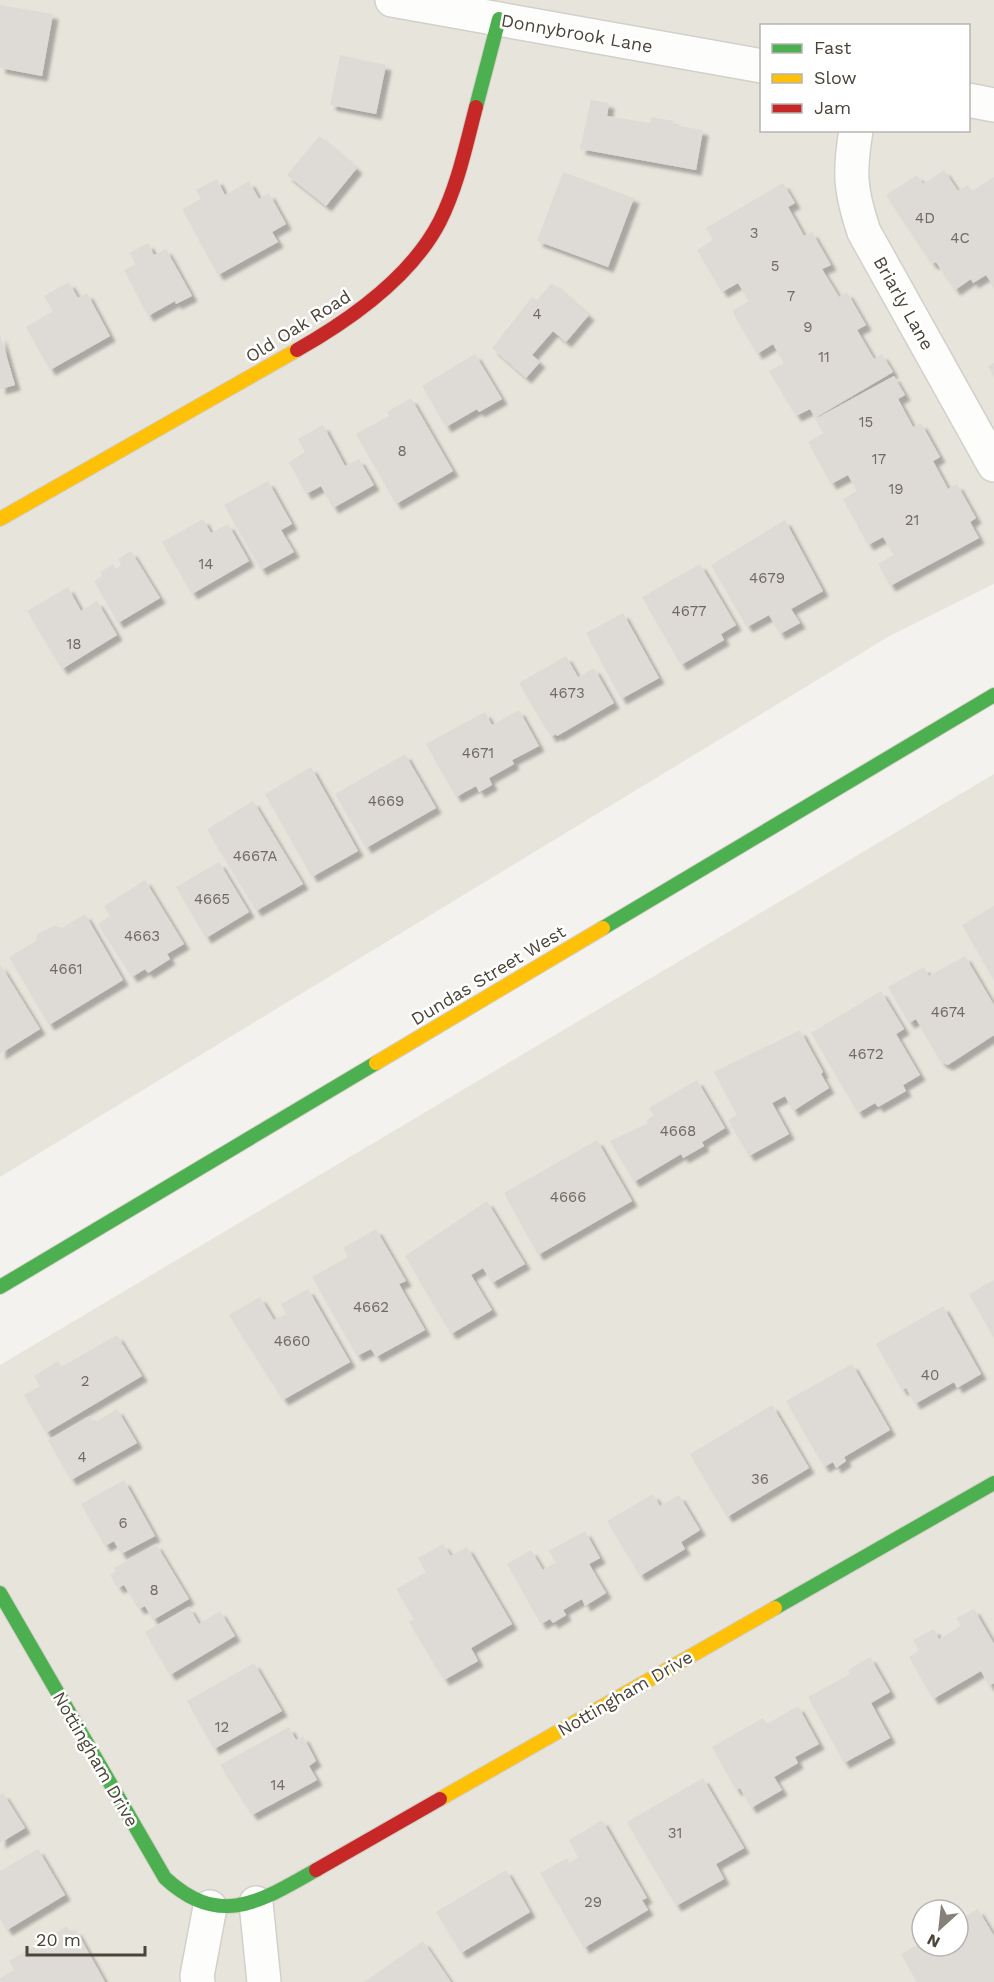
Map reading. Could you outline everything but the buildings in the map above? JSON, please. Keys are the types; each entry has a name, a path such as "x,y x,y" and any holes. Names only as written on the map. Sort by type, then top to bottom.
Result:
{"street":[{"name":"Donnybrook Lane","path":"392,0 760,66"},
{"name":"Old Oak Road","path":"0,519 327,333 376,297 414,257 439,223 454,189 499,19"},
{"path":"970,100 994,105"},
{"name":"Briarly Lane","path":"856,132 850,171 852,198 864,232 994,465"},
{"name":"Dundas Street West","path":"0,1287 994,695"},
{"name":"Nottingham Drive","path":"0,1593 165,1878 185,1896 210,1906 237,1908 256,1903 994,1483"},
{"path":"256,1903 264,1982"},
{"path":"198,1982 197,1976 210,1906"}],"shaded area":[{"path":"0,0 994,0 994,584 888,637 0,1177"},
{"path":"994,774 994,1982 0,1982 0,1365"}],"traffic: fast":[{"path":"476,107 499,19"},
{"path":"603,928 994,695"},
{"path":"0,1287 376,1063"},
{"path":"775,1608 994,1483"},
{"path":"0,1593 165,1878 185,1894 204,1903 222,1906 240,1905 259,1900 316,1870"}],"traffic: slow":[{"path":"0,519 297,350"},
{"path":"376,1063 603,928"},
{"path":"440,1799 775,1608"}],"traffic: jam":[{"path":"297,350 338,325 378,295 413,260 428,241 452,193 476,107"},
{"path":"316,1870 440,1799"}]}
